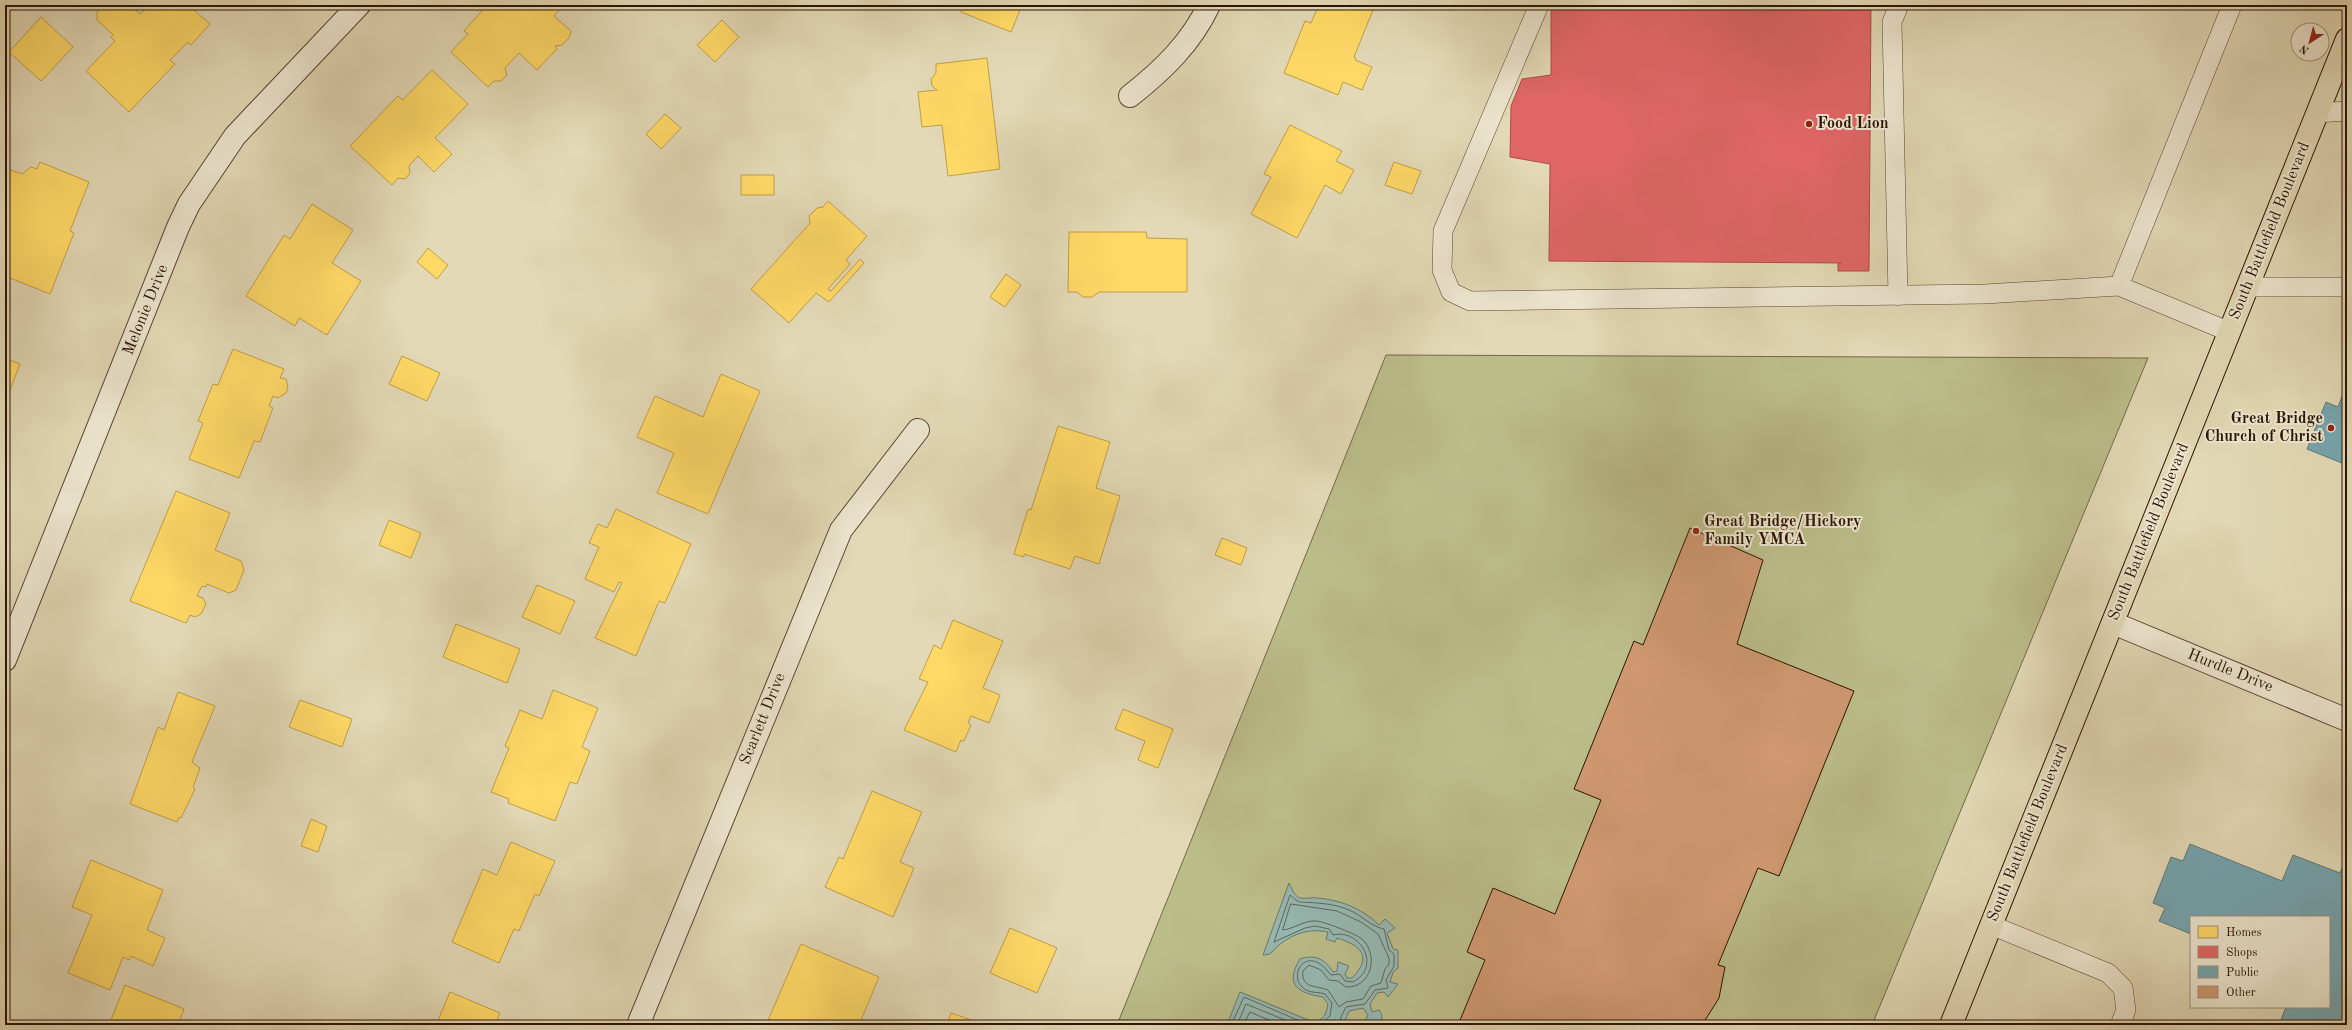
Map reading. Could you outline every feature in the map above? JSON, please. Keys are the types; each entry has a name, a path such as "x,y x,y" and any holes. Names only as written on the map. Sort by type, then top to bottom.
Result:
{"main road":[{"name":"South Battlefield Boulevard","path":"1951,1025 2347,39"}],"street":[{"name":"Melonie Drive","path":"5,660 178,227 189,204 235,136 359,5"},
{"path":"1130,96 1162,70 1176,56 1209,5"},
{"name":"Scarlett Drive","path":"638,1025 841,530 918,430"},
{"name":"Hurdle Drive","path":"2113,623 2347,720"}],"lane":[{"path":"1539,5 1443,231 1442,270 1451,292 1470,301 1985,294 2119,286 2230,332"},
{"path":"1898,296 1892,22 1899,5"},
{"path":"2119,286 2232,5"},
{"path":"2317,113 2347,111"},
{"path":"2248,287 2347,287"},
{"path":"1991,925 2108,973 2123,988 2126,1010 2120,1025"}],"green space":[{"name":"Great Bridge/Hickory Family YMCA","path":"1386,355 2148,358 1872,1025 1117,1025"}],"water":[{"path":"1289,883 1294,893 1300,898 1327,899 1343,903 1366,914 1379,925 1385,919 1395,928 1387,933 1393,949 1398,950 1398,968 1393,972 1390,982 1398,984 1388,997 1384,992 1377,993 1370,1004 1372,1012 1379,1010 1382,1015 1381,1025 1363,1025 1368,1015 1363,1008 1349,1011 1343,1025 1227,1025 1240,992 1313,1022 1320,1020 1325,1014 1328,1004 1323,997 1307,993 1296,986 1293,975 1300,959 1315,957 1327,964 1333,972 1337,971 1338,962 1349,966 1345,974 1347,978 1352,978 1362,964 1363,958 1358,948 1337,938 1335,942 1326,939 1328,932 1320,931 1303,932 1289,938 1270,954 1263,955"}],"building: Homes":[{"path":"104,5 130,5 140,14 147,7 145,5 188,5 210,24 191,45 188,42 170,60 175,64 129,112 86,71 115,41 111,37 113,35 97,20 97,12"},
{"path":"487,5 563,5 554,16 571,31 569,38 562,45 555,46 557,49 537,70 519,53 505,68 507,75 501,81 494,81 488,87 451,52 468,34 464,31"},
{"path":"964,5 1022,5 1011,32 961,12"},
{"path":"1319,5 1375,5 1354,57 1356,58 1355,60 1372,67 1362,90 1343,82 1338,95 1284,73 1305,21 1311,23"},
{"path":"41,17 73,47 41,81 9,52"},
{"path":"722,20 739,37 715,62 697,45"},
{"path":"987,58 1000,169 948,176 942,125 922,127 918,92 937,90 932,86 931,79 936,73 936,64"},
{"path":"432,70 468,104 435,138 452,154 434,172 418,156 409,166 410,173 405,179 398,178 392,185 350,146 398,96 403,100"},
{"path":"665,114 681,128 661,149 646,134"},
{"path":"1290,125 1342,151 1336,161 1354,170 1341,194 1325,185 1297,238 1251,214 1271,177 1264,174"},
{"path":"40,162 89,182 70,231 74,233 50,294 5,276 5,168 22,174 31,167 37,169"},
{"path":"1394,162 1421,171 1412,194 1385,185"},
{"path":"741,175 774,175 774,195 741,195"},
{"path":"828,201 867,236 846,260 850,264 828,289 831,291 860,259 864,263 829,302 816,293 789,323 751,289 810,223 809,216 817,208 823,207"},
{"path":"312,204 353,230 332,263 361,281 327,335 299,318 295,326 246,296 284,235 290,239"},
{"path":"1069,232 1146,232 1147,238 1187,239 1187,292 1099,292 1092,297 1083,297 1077,292 1068,292"},
{"path":"428,248 448,265 437,279 417,262"},
{"path":"1006,274 1021,285 1005,307 990,297"},
{"path":"233,349 284,369 280,378 286,379 288,387 286,393 278,398 273,396 269,406 273,408 260,442 254,441 239,478 189,459 203,423 198,421 213,384 218,385"},
{"path":"402,356 440,373 427,401 389,384"},
{"path":"5,358 20,364 5,403"},
{"path":"721,374 760,391 708,514 657,493 674,453 637,437 655,396 703,417"},
{"path":"1058,426 1110,442 1096,488 1120,496 1099,564 1075,556 1070,569 1024,554 1024,557 1014,554 1028,509 1031,510"},
{"path":"176,491 230,513 215,550 241,561 244,570 236,590 229,593 207,584 206,587 202,586 197,596 203,598 206,604 201,614 195,617 190,615 186,623 130,601"},
{"path":"616,509 691,544 665,603 659,601 636,656 595,638 622,583 619,582 614,592 585,579 599,547 589,543 598,524 607,528"},
{"path":"389,520 421,533 411,558 379,545"},
{"path":"1222,538 1247,548 1241,565 1215,555"},
{"path":"537,585 575,601 560,634 522,617"},
{"path":"953,620 1003,641 983,688 1000,695 989,723 971,716 968,723 971,725 964,741 961,740 956,752 904,730 928,682 919,679 934,645 941,649"},
{"path":"456,624 520,649 507,683 443,657"},
{"path":"553,690 598,708 582,747 590,751 577,784 570,782 555,821 508,803 509,799 491,792 509,748 505,746 520,710 542,719"},
{"path":"178,692 215,706 192,762 200,768 193,787 195,789 181,818 179,817 177,822 130,804 158,727 164,730"},
{"path":"300,700 352,719 342,747 289,727"},
{"path":"1123,709 1173,729 1158,768 1138,760 1145,741 1115,729"},
{"path":"872,791 922,812 900,862 914,868 893,917 825,887 839,857 843,859"},
{"path":"311,819 327,826 318,852 301,846"},
{"path":"511,842 555,861 539,896 535,894 519,931 514,929 499,963 452,942 483,869 497,875"},
{"path":"91,860 163,890 147,930 165,938 153,966 131,956 129,960 123,957 110,990 68,973 92,915 72,907"},
{"path":"1010,928 1057,948 1037,993 990,973"},
{"path":"801,944 879,977 859,1025 766,1025"},
{"path":"125,985 184,1009 178,1025 109,1025"},
{"path":"450,992 500,1013 495,1025 436,1025"},
{"path":"951,1013 974,1021 973,1025 947,1025"}],"building: Shops":[{"path":"1551,5 1871,5 1869,271 1838,271 1838,264 1841,263 1549,261 1550,164 1510,157 1511,106 1522,79 1551,75"}],"building: Public":[{"name":"Great Bridge Church of Christ","path":"2347,383 2347,465 2307,449 2326,402 2338,407"},
{"path":"2190,844 2282,881 2293,855 2340,873 2347,856 2347,1025 2279,1025 2286,1008 2330,1008 2330,916 2190,916 2190,934 2159,921 2165,908 2153,903 2171,857 2183,861"}],"building: Other":[{"path":"1690,528 1763,560 1737,644 1854,691 1779,876 1758,868 1718,965 1725,967 1719,998 1702,1025 1458,1025 1485,960 1467,952 1493,888 1555,914 1601,800 1574,789 1634,641 1643,645"}],"place":[{"name":"Food Lion","path":"1809,124"},
{"name":"Great Bridge Church of Christ","path":"2331,428"},
{"name":"Great Bridge/Hickory Family YMCA","path":"1696,531"}]}
